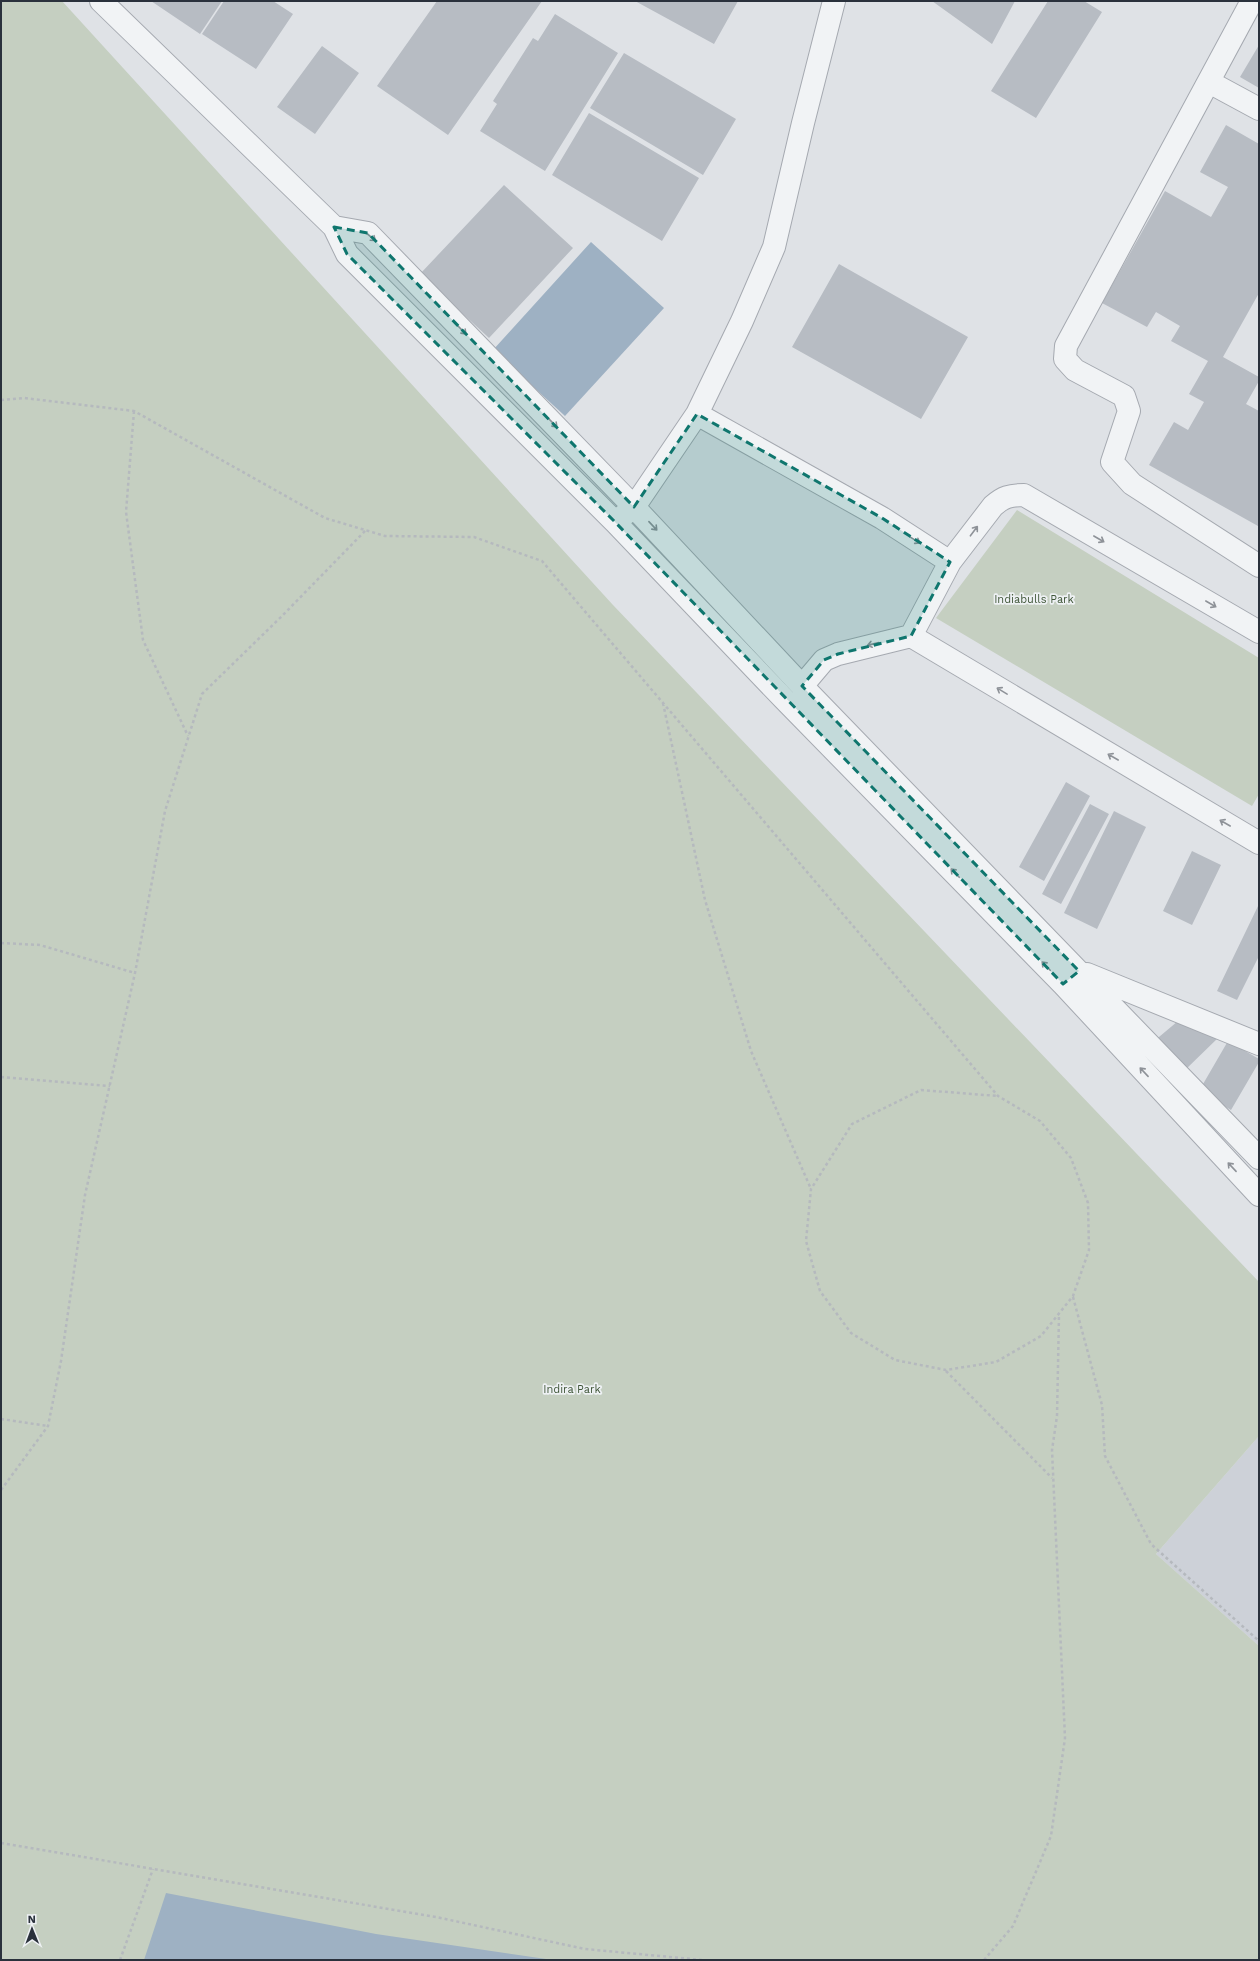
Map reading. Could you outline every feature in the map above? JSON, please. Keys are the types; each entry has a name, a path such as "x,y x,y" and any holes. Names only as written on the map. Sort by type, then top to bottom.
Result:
{"street":[{"path":"101,1 334,227 347,254 615,522 784,699 1259,1158"},
{"path":"615,522 634,507 697,414 742,321 774,247 803,123 834,1"},
{"path":"1252,1 1066,346 1065,359 1075,370 1124,396 1129,412 1112,462 1132,484 1259,566"},
{"path":"1209,82 1259,109"},
{"path":"334,227 368,233 634,507 802,686 1071,978 1259,1196"},
{"path":"697,414 882,518 950,562"},
{"path":"911,636 950,562 993,506 1001,498 1012,495 1024,495 1259,632"},
{"path":"802,686 824,660 870,644 911,636 1259,843"},
{"path":"1071,978 1259,1044"}],"path":[{"path":"1,400 24,398 134,411 325,518 385,536 474,537 542,561 998,1096 1040,1121 1071,1158 1088,1203 1089,1250 1073,1296 1041,1336 996,1362 946,1370 895,1360 851,1332 820,1291 806,1241 811,1189 852,1124 922,1090 998,1096"},
{"path":"134,411 126,512 143,640 188,736"},
{"path":"1,1490 48,1426 61,1361 85,1195 135,973 165,811 202,694 282,616 366,530"},
{"path":"662,703 705,900 746,1036 751,1051 811,1189"},
{"path":"1,943 40,945 135,973"},
{"path":"1,1077 110,1086"},
{"path":"1073,1296 1102,1404 1105,1456 1151,1544 1259,1640"},
{"path":"984,1960 1013,1926 1051,1836 1065,1738 1052,1450 1057,1416 1059,1314"},
{"path":"946,1370 1053,1479"},
{"path":"1,1419 48,1426"},
{"path":"1,1843 436,1917 585,1948 702,1960"},
{"path":"120,1960 153,1869"}],"highlighted area":[{"path":"334,227 368,233 634,507 697,414 882,518 950,562 911,636 838,654 824,660 802,686 1079,971 1063,984 615,522 347,254"}],"shaded area":[{"path":"1259,1436 1259,1646 1156,1554"}],"green space":[{"name":"Indira Park","path":"1,1 62,1 613,605 1259,1282 1259,1436 1156,1554 1259,1646 1259,1960 1,1960"},
{"name":"Indiabulls Park","path":"1017,510 1259,658 1259,794 1252,806 936,618"}],"water":[{"path":"591,242 664,308 565,416 493,350"},
{"path":"166,1893 376,1934 553,1960 144,1960"}],"building":[{"path":"151,1 222,1 200,34"},
{"path":"224,1 273,1 293,14 256,69 202,34"},
{"path":"437,1 542,1 448,135 377,86"},
{"path":"635,1 738,1 714,44"},
{"path":"932,1 1015,1 992,44"},
{"path":"1048,1 1084,1 1102,12 1036,118 991,91"},
{"path":"555,14 618,53 545,171 480,131 497,104 493,101 533,38 538,41"},
{"path":"1259,45 1259,88 1240,77"},
{"path":"322,46 359,73 315,134 277,107"},
{"path":"624,53 736,119 703,175 590,108"},
{"path":"589,113 699,178 662,241 552,175"},
{"path":"1226,125 1259,144 1259,293 1223,357 1259,377 1259,381 1246,404 1259,411 1258,526 1149,465 1174,422 1188,430 1204,402 1189,394 1208,361 1171,341 1180,326 1156,312 1147,327 1102,303 1165,191 1211,217 1228,187 1200,172"},
{"path":"504,185 573,248 489,338 420,274"},
{"path":"839,264 968,337 921,419 792,347"},
{"path":"1066,782 1090,796 1044,881 1019,867"},
{"path":"1090,804 1109,814 1061,904 1042,894"},
{"path":"1114,811 1146,827 1097,929 1064,913"},
{"path":"1192,851 1221,865 1192,925 1163,911"},
{"path":"1259,904 1259,956 1237,1000 1217,991"},
{"path":"1184,1016 1219,1037 1183,1072 1153,1042"},
{"path":"1228,1041 1259,1059 1259,1062 1231,1110 1199,1091"}]}
